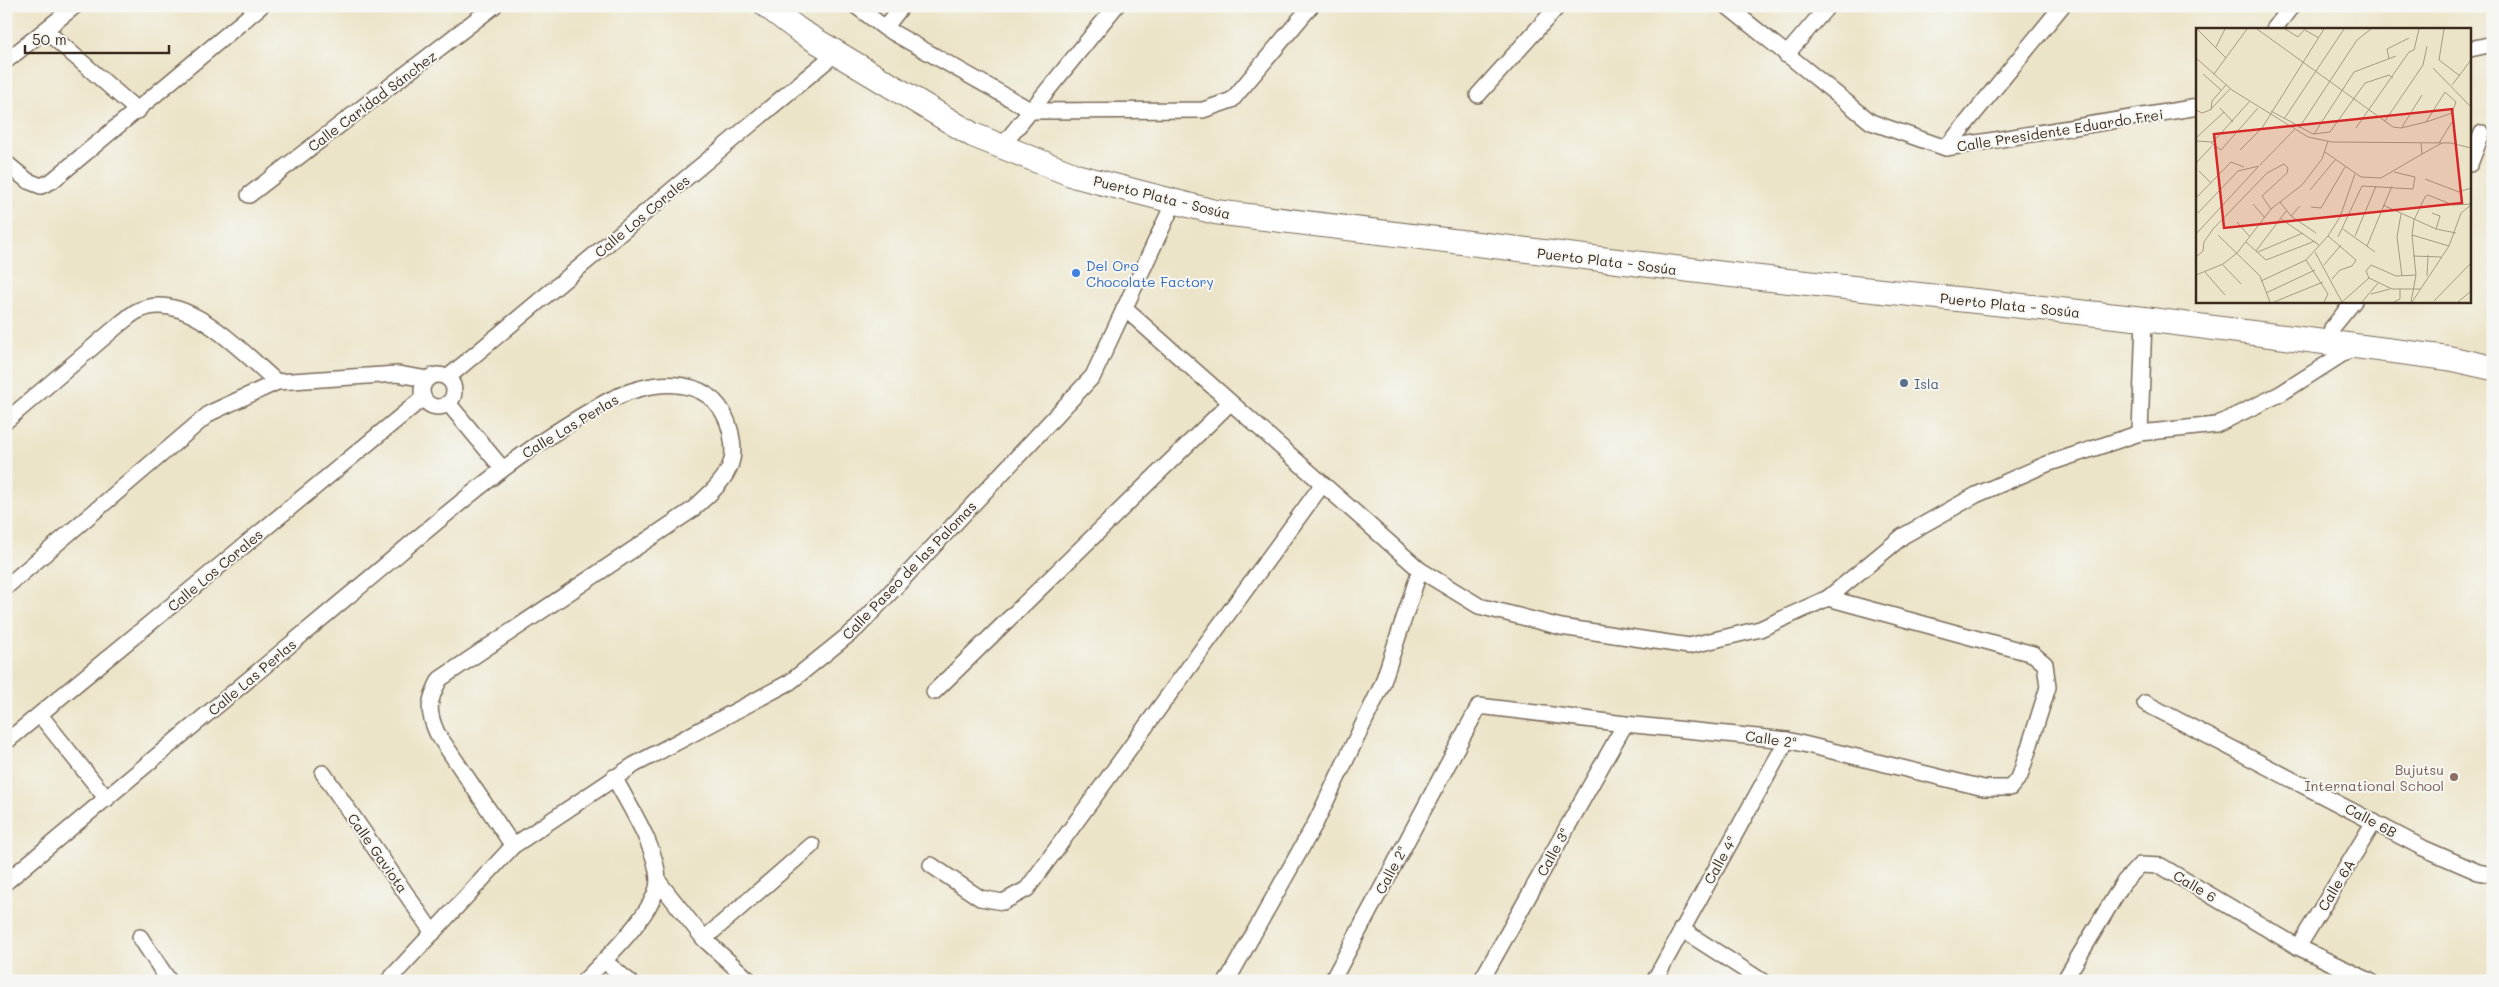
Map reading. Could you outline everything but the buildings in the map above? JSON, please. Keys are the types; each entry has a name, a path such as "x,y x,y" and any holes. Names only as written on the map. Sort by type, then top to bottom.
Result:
{"main road":[{"name":"Puerto Plata - Sosúa","path":"767,6 800,31 973,134 1076,176 1215,212 1360,232 1732,275 2144,319 2448,358 2493,368"}],"street":[{"path":"6,61 46,31 74,6"},
{"path":"6,163 28,181 41,186 52,181 138,111 261,6"},
{"name":"Calle Caridad Sánchez","path":"250,195 494,6"},
{"path":"856,6 885,28 1032,111 1203,110 1232,100 1311,6"},
{"path":"885,28 902,6"},
{"path":"1002,146 1116,6"},
{"path":"1478,95 1558,6"},
{"name":"Calle Presidente Eduardo Frei","path":"1727,6 1871,122 1946,148 2196,107"},
{"path":"1786,55 1828,6"},
{"path":"1946,148 2062,6"},
{"path":"2275,28 2292,6"},
{"path":"46,31 138,111"},
{"path":"2472,49 2493,44"},
{"name":"Calle Los Corales","path":"447,378 836,53"},
{"path":"2472,159 2482,133"},
{"name":"Calle Paseo de las Palomas","path":"388,981 513,846 614,777 790,682 857,628 1093,376 1174,202"},
{"path":"2329,343 2332,328 2353,302"},
{"path":"6,421 127,319 140,310 160,305 183,309 203,320 277,382"},
{"path":"1124,308 1420,570 1480,606 1561,627 1689,646 1760,629 1828,598 1903,536 1976,495 2047,464 2140,433 2216,425 2280,394 2355,346"},
{"path":"2140,433 2144,319"},
{"path":"6,587 210,413 277,382 397,374 427,379"},
{"path":"433,375 447,378 453,390 448,402 435,406 423,398 423,384 427,379 433,375"},
{"name":"Calle Las Perlas","path":"6,882 502,468 606,402 634,388 665,383 696,389 722,408 732,434 731,463 716,488 692,510 440,680 431,696 429,716 437,733 513,846"},
{"name":"Calle Los Corales","path":"6,742 423,398"},
{"path":"448,402 502,468"},
{"path":"934,692 1230,403"},
{"path":"931,865 980,898 1003,902 1027,889 1322,485"},
{"path":"1227,981 1316,822 1382,685 1420,570"},
{"name":"Calle 2ª","path":"1332,981 1479,706 1625,724 1787,740 1984,788 2010,788 2020,776 2048,688 2045,664 2033,654 1828,598"},
{"name":"Calle 6B","path":"2145,702 2423,848 2478,872 2493,875"},
{"path":"40,714 107,799"},
{"name":"Calle 3ª","path":"1481,981 1625,724"},
{"name":"Calle 4ª","path":"1654,981 1787,740"},
{"name":"Calle Gaviota","path":"323,773 433,933"},
{"path":"614,777 652,851 658,881 704,939 750,981"},
{"name":"Calle 6A","path":"2298,947 2374,822"},
{"path":"704,939 812,845"},
{"name":"Calle 6","path":"2064,981 2123,883 2140,865 2161,866 2298,947 2370,981"},
{"path":"584,981 604,961 650,907 658,881"},
{"path":"1682,929 1762,981"},
{"path":"140,937 169,981"},
{"path":"604,961 629,981"}],"place":[{"name":"Del Oro Chocolate Factory","path":"1076,273"},
{"name":"Isla","path":"1904,383"},
{"name":"Bujutsu International School","path":"2454,777"}]}
